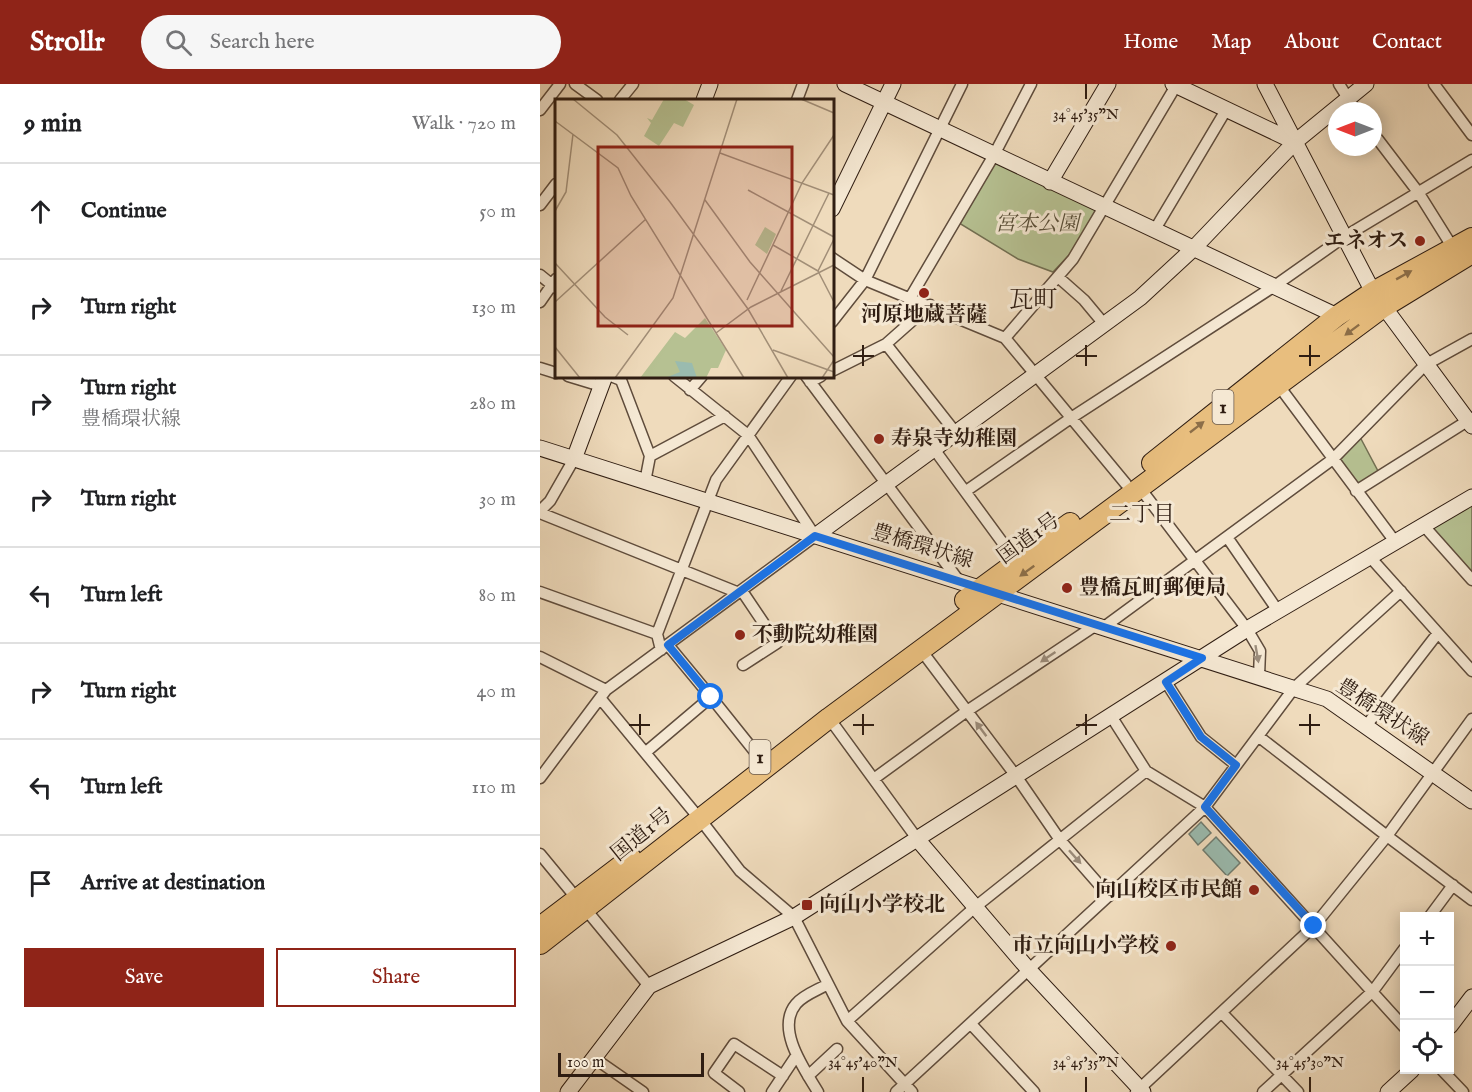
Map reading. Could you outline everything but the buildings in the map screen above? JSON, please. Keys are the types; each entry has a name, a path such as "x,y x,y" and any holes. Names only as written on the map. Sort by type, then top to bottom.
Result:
{"highway":[{"name":"国道1号","path":"540,944 580,906 697,815 921,650 990,590 1016,561 1133,486 1337,316 1377,300 1463,250 1472,238"},
{"name":"国道1号","path":"697,815 759,757 1133,486 1279,386 1377,300"},
{"name":"国道1号","path":"540,927 580,906"}],"street":[{"path":"540,110 560,84"},
{"path":"575,84 596,99"},
{"path":"621,99 633,84"},
{"path":"704,99 710,84"},
{"path":"797,99 803,84"},
{"path":"845,84 1337,316"},
{"path":"834,205 893,84"},
{"path":"834,319 865,280 962,84"},
{"path":"910,298 994,155 1031,84"},
{"path":"1050,182 1108,84"},
{"path":"1005,338 1073,259 1175,84 1295,142"},
{"path":"1265,84 1377,300 1425,365 1471,421 1356,491"},
{"path":"1339,84 1350,102"},
{"path":"1355,102 1366,84"},
{"path":"1434,84 1472,135"},
{"path":"1154,231 1226,110"},
{"path":"540,778 544,765 603,694 1140,298 1193,249 1295,142 1328,121"},
{"path":"1382,145 1463,250"},
{"path":"966,491 1071,418 1273,287 1344,237 1472,160"},
{"path":"540,206 555,185"},
{"path":"834,259 865,280 1005,338 1071,418 1133,486 1247,629 1260,651 1259,676"},
{"path":"540,275 555,284 540,302"},
{"path":"1058,277 1084,300 1104,324"},
{"path":"834,370 886,344 930,305"},
{"path":"875,778 968,711 1100,626 1195,561 1333,459 1425,365 1472,339"},
{"path":"886,344 956,433"},
{"path":"540,369 555,373"},
{"path":"587,378 621,380 650,456 645,482"},
{"path":"676,378 748,435 815,536"},
{"path":"690,390 700,378"},
{"path":"657,634 706,501 716,480 790,378"},
{"path":"808,379 959,580"},
{"path":"606,380 574,459 550,501 540,512 741,592 777,643 743,665"},
{"path":"1279,386 1396,543"},
{"path":"650,456 724,416"},
{"name":"豊橋環状線","path":"540,448 1327,699 1434,772 1472,801"},
{"path":"934,449 1016,561"},
{"path":"568,1092 649,986 794,917 1247,629 1472,497"},
{"path":"1424,526 1472,580"},
{"path":"1227,537 1278,611"},
{"path":"1370,557 1472,671"},
{"path":"540,657 603,694 740,871 794,917 848,1021 904,1089 1205,807 1294,688 1401,591"},
{"path":"540,592 657,634 664,648 711,697 759,757"},
{"path":"1366,726 1438,633"},
{"path":"921,650 1016,776 1060,840 1109,896"},
{"path":"1166,682 1201,737 1236,765"},
{"path":"646,752 711,697"},
{"path":"1111,716 1146,771 1205,807 1400,1022"},
{"path":"830,718 918,840 974,908 1139,1091 1314,926 1387,836 1472,719"},
{"path":"1258,736 1472,900"},
{"path":"848,1021 974,908 1146,771"},
{"path":"540,854 580,906 649,986"},
{"path":"1433,912 1453,885"},
{"path":"1263,1092 1373,991 1400,955"},
{"path":"818,1092 796,1056 790,1028 791,1011 798,1002 828,984"},
{"path":"1454,1020 1472,997"},
{"path":"1222,1013 1298,1092"},
{"path":"971,1024 1034,1092"},
{"path":"739,1092 714,1073 734,1044 783,1076"},
{"path":"808,1076 837,1049"},
{"path":"771,1092 796,1056"},
{"path":"594,1058 643,1092"},
{"path":"1388,1092 1408,1074"},
{"path":"1446,1074 1463,1092"}],"green space":[{"name":"宮本公園","path":"996,161 1095,207 1096,212 1072,252 1053,272 1018,259 959,223"},
{"path":"1360,437 1379,473 1357,485 1340,460"},
{"path":"1472,502 1472,574 1433,532 1434,526"}],"water":[{"path":"1201,822 1211,833 1198,845 1189,834"},
{"path":"1216,837 1240,863 1227,876 1203,850"}],"place":[{"name":"エネオス","path":"1420,241"},
{"name":"河原地蔵菩薩","path":"924,293"},
{"name":"寿泉寺幼稚園","path":"879,439"},
{"name":"豊橋瓦町郵便局","path":"1067,588"},
{"name":"不動院幼稚園","path":"740,635"},
{"name":"向山校区市民館","path":"1254,890"},
{"name":"向山小学校北","path":"807,905"},
{"name":"市立向山小学校","path":"1171,946"}],"district":[{"name":"瓦町","path":"1033,300"},
{"name":"二丁目","path":"1142,515"}],"route":[{"path":"711,697 668,645 815,536 1202,658 1166,682 1201,737 1236,765 1205,807 1314,926"}]}
